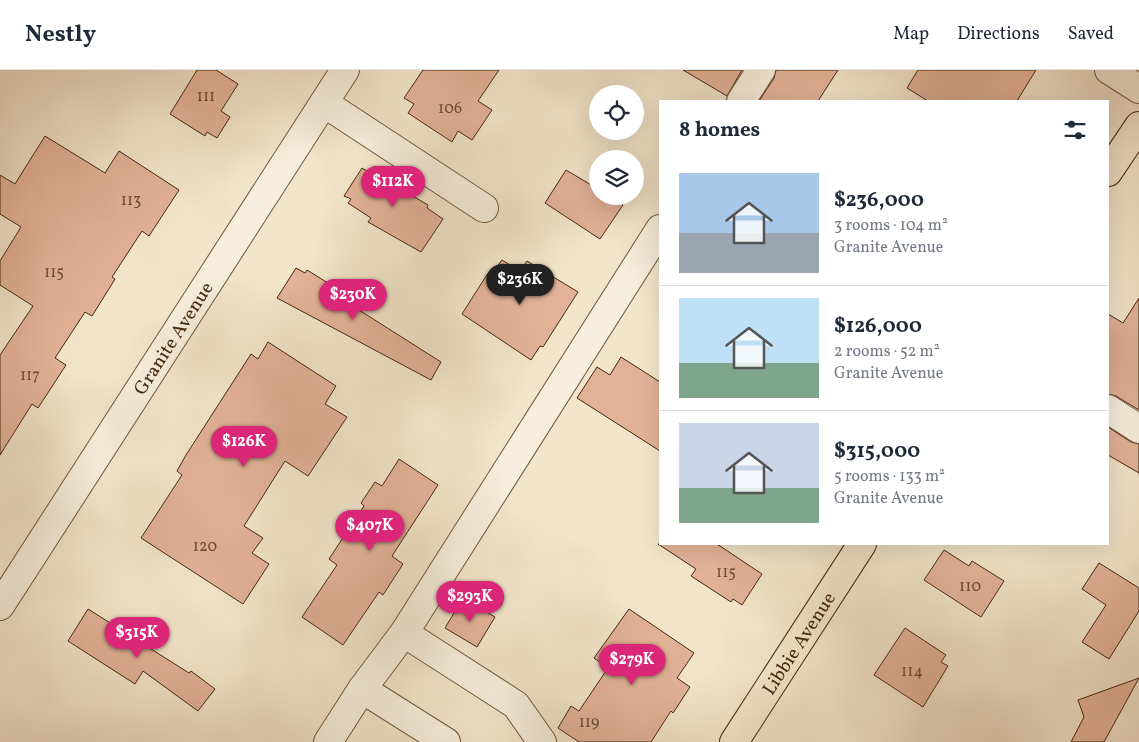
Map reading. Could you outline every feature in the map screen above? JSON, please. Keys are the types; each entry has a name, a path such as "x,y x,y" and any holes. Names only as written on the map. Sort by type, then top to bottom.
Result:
{"main road":[{"path":"1109,171 1139,126"},
{"name":"Libbie Avenue","path":"734,742 861,545"}],"street":[{"name":"Granite Avenue","path":"0,606 345,70"},
{"path":"742,100 761,70"},
{"path":"1109,70 1139,89"},
{"path":"324,103 484,208"},
{"path":"328,742 362,689 404,633 659,231"},
{"path":"1109,410 1139,429"},
{"path":"404,633 516,705 542,742"},
{"path":"362,689 446,742"}],"building":[{"path":"197,70 216,70 238,84 221,111 230,117 217,138 207,132 205,136 170,114"},
{"path":"423,70 499,70 478,101 492,110 472,140 458,131 452,142 408,113 414,104 404,98"},
{"path":"683,70 742,70 727,96"},
{"path":"776,70 838,70 819,100 760,100 774,78"},
{"path":"918,70 1036,70 1018,100 926,100 907,88"},
{"path":"45,136 105,173 119,151 179,190 149,236 142,231 112,277 115,279 92,316 85,312 55,358 66,365 38,408 32,404 0,455 0,355 33,306 0,285 0,261 21,227 0,214 0,175 15,184"},
{"path":"374,166 412,192 411,195 428,205 427,208 443,219 421,252 368,222 371,218 348,203 351,199 344,196 362,168 370,173"},
{"path":"566,170 589,184 589,205 623,205 600,239 545,203"},
{"path":"502,260 520,271 527,261 578,292 543,347 540,346 531,360 462,314 488,273 491,275"},
{"path":"296,268 305,273 307,270 352,298 348,303 441,362 431,380 277,298"},
{"path":"1139,298 1139,410 1116,396 1109,394 1109,315 1123,323"},
{"path":"268,342 336,386 325,404 347,417 308,476 285,461 244,526 263,538 252,553 269,564 243,604 141,538 182,475 177,471 186,455 251,354 258,359"},
{"path":"621,357 659,381 659,450 577,398 597,367 610,375"},
{"path":"1109,428 1131,442 1139,444 1139,473 1109,456"},
{"path":"399,459 438,485 392,556 403,564 383,595 379,592 343,645 302,617 337,565 329,559 364,506 361,503 375,482 382,486"},
{"path":"660,545 718,545 762,574 742,605 733,599 731,602 691,576 696,569"},
{"path":"944,550 969,566 972,561 1004,581 981,617 924,580"},
{"path":"1099,563 1139,588 1139,611 1109,659 1082,642 1106,605 1082,589"},
{"path":"463,598 495,617 477,647 445,628"},
{"path":"88,609 189,673 191,671 215,689 198,711 143,671 135,684 68,641"},
{"path":"629,609 694,653 677,678 690,687 673,713 671,711 651,742 579,742 558,728 571,706 579,711 608,668 594,658"},
{"path":"905,628 946,655 941,662 948,666 923,707 874,675"},
{"path":"1139,678 1104,742 1071,742 1084,717 1078,700"}]}
